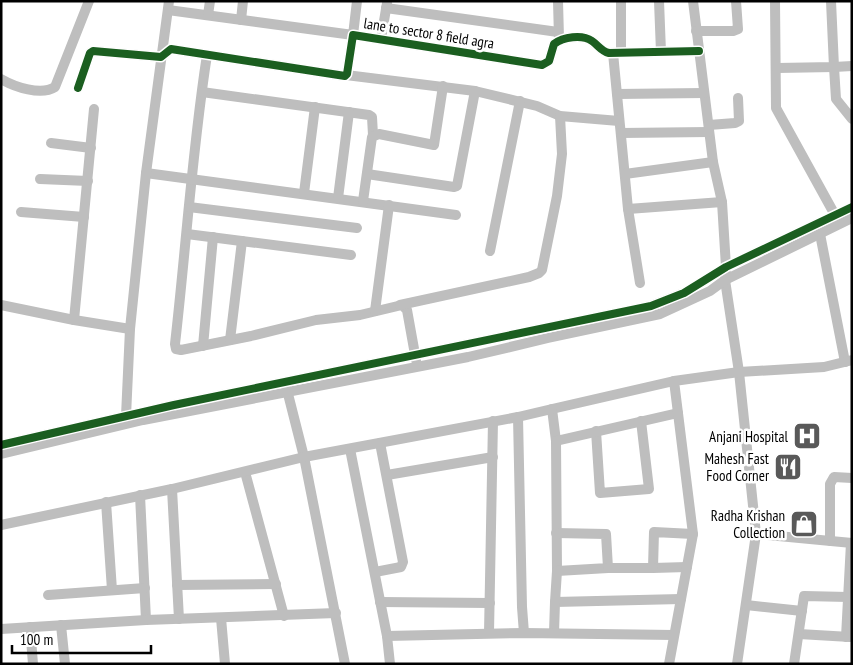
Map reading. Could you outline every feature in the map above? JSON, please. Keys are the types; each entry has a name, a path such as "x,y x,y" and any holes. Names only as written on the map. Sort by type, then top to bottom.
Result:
{"street":[{"path":"1,79 16,87 27,90 55,87 88,1"},
{"path":"208,15 210,1"},
{"path":"241,20 243,1"},
{"path":"126,416 130,328 146,173 169,5 208,15 352,35 357,1"},
{"path":"558,1 559,36"},
{"path":"622,1 617,53 617,94 628,209 640,283"},
{"path":"659,1 661,52"},
{"path":"692,1 713,162 722,202 725,280 739,372 756,534 737,664"},
{"path":"696,31 733,31 738,29 736,1"},
{"path":"775,1 777,112 835,215"},
{"path":"831,1 836,99 852,119"},
{"path":"381,39 387,5 559,36 586,38 594,42 603,51 617,53 699,51"},
{"name":"lane to sector 8 field agra","path":"346,75 352,35 542,65 550,61 552,47 559,36"},
{"path":"78,88 92,52 161,57 170,49 207,56 346,75 476,90 520,101 560,116 619,121"},
{"path":"207,56 191,179 176,349 182,350 203,346 316,320 360,316 400,304 529,277 539,273 542,270 557,196 562,154 560,116"},
{"path":"777,68 852,66"},
{"path":"373,136 379,134 434,145 443,86"},
{"path":"367,174 457,186 476,90"},
{"path":"202,92 371,116 373,136 362,201"},
{"path":"617,94 704,93"},
{"path":"621,133 709,128 735,123 739,121 738,98"},
{"path":"490,251 520,101"},
{"path":"304,194 315,107"},
{"path":"74,320 94,109"},
{"path":"338,198 348,112"},
{"path":"51,143 91,148"},
{"path":"625,174 713,162"},
{"path":"146,173 456,215"},
{"path":"40,179 88,182"},
{"path":"628,209 722,202"},
{"path":"375,311 389,205"},
{"path":"189,207 357,228"},
{"path":"1,454 415,355 651,306 684,292 726,267 852,207"},
{"path":"21,212 84,217"},
{"path":"1,445 126,416 287,387 417,367 668,312 710,291 725,280 852,218"},
{"path":"187,234 351,255"},
{"path":"1,525 172,489 304,457 518,417 674,382 739,372 824,367 848,361 820,234"},
{"path":"203,346 213,237"},
{"path":"230,340 242,241"},
{"path":"400,304 407,310 417,367"},
{"path":"1,305 74,320 130,328"},
{"path":"669,664 692,534 674,382"},
{"path":"287,387 304,457 345,664"},
{"path":"552,409 556,441 557,571 554,633"},
{"path":"556,441 678,413"},
{"path":"518,417 524,633"},
{"path":"489,633 494,458 493,421"},
{"path":"596,431 600,493 649,489 641,421"},
{"path":"374,572 401,567 403,562 380,443"},
{"path":"350,449 387,636 390,664"},
{"path":"387,475 494,458"},
{"path":"245,472 284,616"},
{"path":"830,541 830,484 834,477 852,478"},
{"path":"172,489 179,619"},
{"path":"140,495 146,620"},
{"path":"106,502 112,590"},
{"path":"652,568 654,532 692,534"},
{"path":"556,533 606,534 608,568"},
{"path":"756,534 851,543 848,597 849,637 799,634"},
{"path":"557,571 687,567"},
{"path":"177,585 276,584"},
{"path":"48,594 145,588"},
{"path":"794,664 804,596 848,597"},
{"path":"555,602 681,599"},
{"path":"380,602 490,603"},
{"path":"746,605 802,612"},
{"path":"1,629 146,620 336,613"},
{"path":"221,618 225,664"},
{"path":"61,625 65,664"},
{"path":"30,627 33,664"},
{"path":"387,636 489,633 674,635"}],"cycle path":[{"path":"78,88 90,53 93,51 161,57 171,49 345,76 347,74 353,35 542,65 549,61 554,44 573,37 588,39 609,53 699,51"},
{"path":"1,445 174,405 651,306 684,293 726,267 852,207"}],"place":[{"name":"Anjani Hospital","path":"807,436"},
{"name":"Mahesh Fast Food Corner","path":"788,467"},
{"name":"Radha Krishan Collection","path":"804,524"}]}
